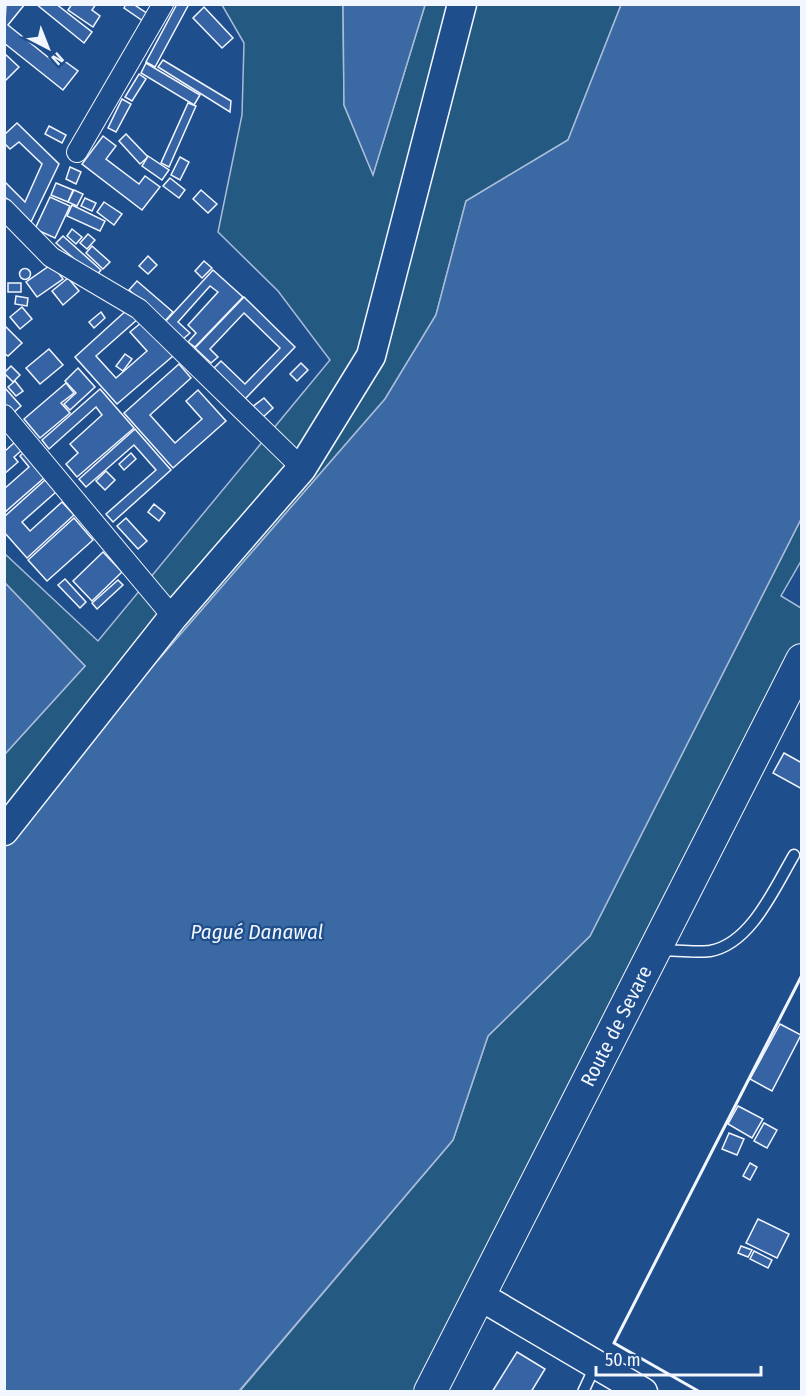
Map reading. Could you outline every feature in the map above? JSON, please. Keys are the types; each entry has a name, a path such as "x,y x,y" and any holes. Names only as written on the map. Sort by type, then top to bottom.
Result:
{"main road":[{"name":"Route de Sevare","path":"430,1392 801,660"}],"street":[{"path":"77,152 164,4"},
{"path":"4,831 173,617 302,468 371,356 462,4"},
{"path":"4,209 51,257 139,309 302,468"},
{"path":"4,415 173,617"},
{"path":"478,1295 643,1392"}],"lane":[{"path":"655,950 711,951 735,942 757,915 794,855"},
{"path":"583,1392 596,1364"}],"shaded area":[{"path":"222,5 343,5 344,105 373,174 425,5 621,5 568,140 466,201 436,315 385,399 20,819 5,842 5,754 85,666 5,583 5,554 98,641 330,360 278,291 218,232 242,115 244,43"},
{"path":"801,519 801,561 781,596 801,608 801,689 445,1391 239,1392 453,1140 488,1036 590,936"}],"water":[{"path":"343,5 425,5 373,175 344,105"},
{"name":"Pagué Danawal","path":"621,5 801,5 801,519 590,936 488,1036 453,1140 239,1391 5,1392 5,842 20,819 385,399 436,315 466,201 568,140"},
{"path":"5,583 85,666 4,754"}],"building":[{"path":"6,4 25,4 8,25 59,66 63,60 78,71 63,90 4,43"},
{"path":"36,4 56,4 92,32 84,43"},
{"path":"72,4 96,4 92,10 100,16 93,27 68,10"},
{"path":"126,4 133,4 148,14 143,21 124,8"},
{"path":"177,4 189,4 155,67 146,62"},
{"path":"204,7 233,38 222,48 193,18"},
{"path":"4,53 19,67 4,82"},
{"path":"163,60 231,101 230,112 158,67"},
{"path":"146,63 200,95 194,105 141,73"},
{"path":"139,74 146,79 132,101 125,97"},
{"path":"122,99 131,104 116,132 108,128"},
{"path":"188,103 196,106 169,167 161,163"},
{"path":"17,123 59,164 31,222 4,196 4,181 25,202 42,164 19,142 10,149 4,143 4,135"},
{"path":"49,126 66,135 62,143 45,134"},
{"path":"126,134 148,157 140,164 119,141"},
{"path":"103,136 116,146 106,159 139,184 145,176 160,187 142,210 82,164"},
{"path":"148,156 169,170 162,180 142,166"},
{"path":"180,157 189,162 180,180 171,175"},
{"path":"70,167 81,172 76,184 66,179"},
{"path":"170,178 185,190 179,198 163,186"},
{"path":"56,183 73,190 68,202 51,195"},
{"path":"74,190 83,194 77,206 68,202"},
{"path":"201,190 217,204 208,213 193,199"},
{"path":"50,197 70,206 55,238 35,229"},
{"path":"85,198 96,203 92,211 81,206"},
{"path":"104,202 122,214 114,225 97,212"},
{"path":"72,205 105,221 100,231 67,216"},
{"path":"72,229 82,237 76,244 67,236"},
{"path":"88,234 95,240 87,249 80,243"},
{"path":"63,236 101,270 95,277 56,243"},
{"path":"92,246 110,262 103,269 86,253"},
{"path":"148,256 157,265 148,274 139,266"},
{"path":"204,261 212,268 202,278 195,271"},
{"path":"52,264 63,279 37,297 26,282"},
{"path":"25,269 29,270 29,278 25,279 21,278 20,274 21,270"},
{"path":"213,270 243,297 195,347 188,342 196,333 188,325 218,292 210,286 178,322 190,333 183,339 165,322"},
{"path":"68,278 79,291 63,305 52,291"},
{"path":"137,281 173,312 165,321 129,290"},
{"path":"8,283 21,283 21,292 8,292"},
{"path":"16,296 28,298 27,306 15,304"},
{"path":"244,297 295,347 245,399 214,368 221,361 245,384 280,348 244,313 210,349 218,357 211,363 195,348"},
{"path":"22,307 32,319 20,329 10,317"},
{"path":"129,308 139,318 96,356 116,378 147,351 130,332 142,322 173,356 117,404 75,357"},
{"path":"101,312 105,318 94,328 89,322"},
{"path":"4,325 22,343 8,356 4,353"},
{"path":"49,349 63,365 40,384 26,368"},
{"path":"125,354 132,359 123,371 116,366"},
{"path":"301,363 308,370 297,381 290,374"},
{"path":"179,364 191,378 150,415 175,443 202,419 186,401 198,390 226,421 173,468 124,413"},
{"path":"11,366 20,375 13,382 4,373"},
{"path":"78,368 95,387 70,410 64,404 76,393 65,381"},
{"path":"15,381 23,391 16,396 8,387"},
{"path":"66,383 74,393 61,403 70,413 40,438 24,419"},
{"path":"5,388 21,406 12,414 4,405"},
{"path":"100,389 134,428 77,477 66,464 78,453 70,444 102,415 96,407 49,449 42,440"},
{"path":"264,398 273,408 262,418 252,407"},
{"path":"135,429 171,470 113,522 106,514 156,470 134,445 86,487 79,479"},
{"path":"15,442 22,450 14,457 18,462 4,474 4,452"},
{"path":"24,452 41,471 44,478 4,513 4,489 29,467 20,456"},
{"path":"131,453 136,459 124,470 119,464"},
{"path":"106,471 115,480 105,490 96,481"},
{"path":"45,480 56,492 22,522 30,531 62,502 74,515 27,558 4,532 4,517"},
{"path":"154,504 165,513 159,521 148,512"},
{"path":"74,518 93,540 47,581 28,560"},
{"path":"126,518 147,541 138,549 117,526"},
{"path":"103,552 122,572 92,601 73,581"},
{"path":"65,579 86,602 80,608 58,585"},
{"path":"118,580 123,585 97,609 92,603"},
{"path":"784,753 802,763 802,789 773,773"},
{"path":"780,1024 801,1035 772,1091 750,1079"},
{"path":"738,1106 763,1119 752,1138 728,1124"},
{"path":"764,1123 777,1130 767,1148 754,1141"},
{"path":"729,1133 744,1139 737,1155 722,1149"},
{"path":"750,1163 757,1167 750,1180 743,1176"},
{"path":"758,1219 789,1234 777,1258 746,1243"},
{"path":"741,1246 752,1250 748,1257 738,1253"},
{"path":"754,1251 772,1260 768,1268 750,1259"},
{"path":"517,1352 545,1369 531,1392 492,1392"}],"wall":[{"path":"700,1392 614,1343 802,975"}]}
